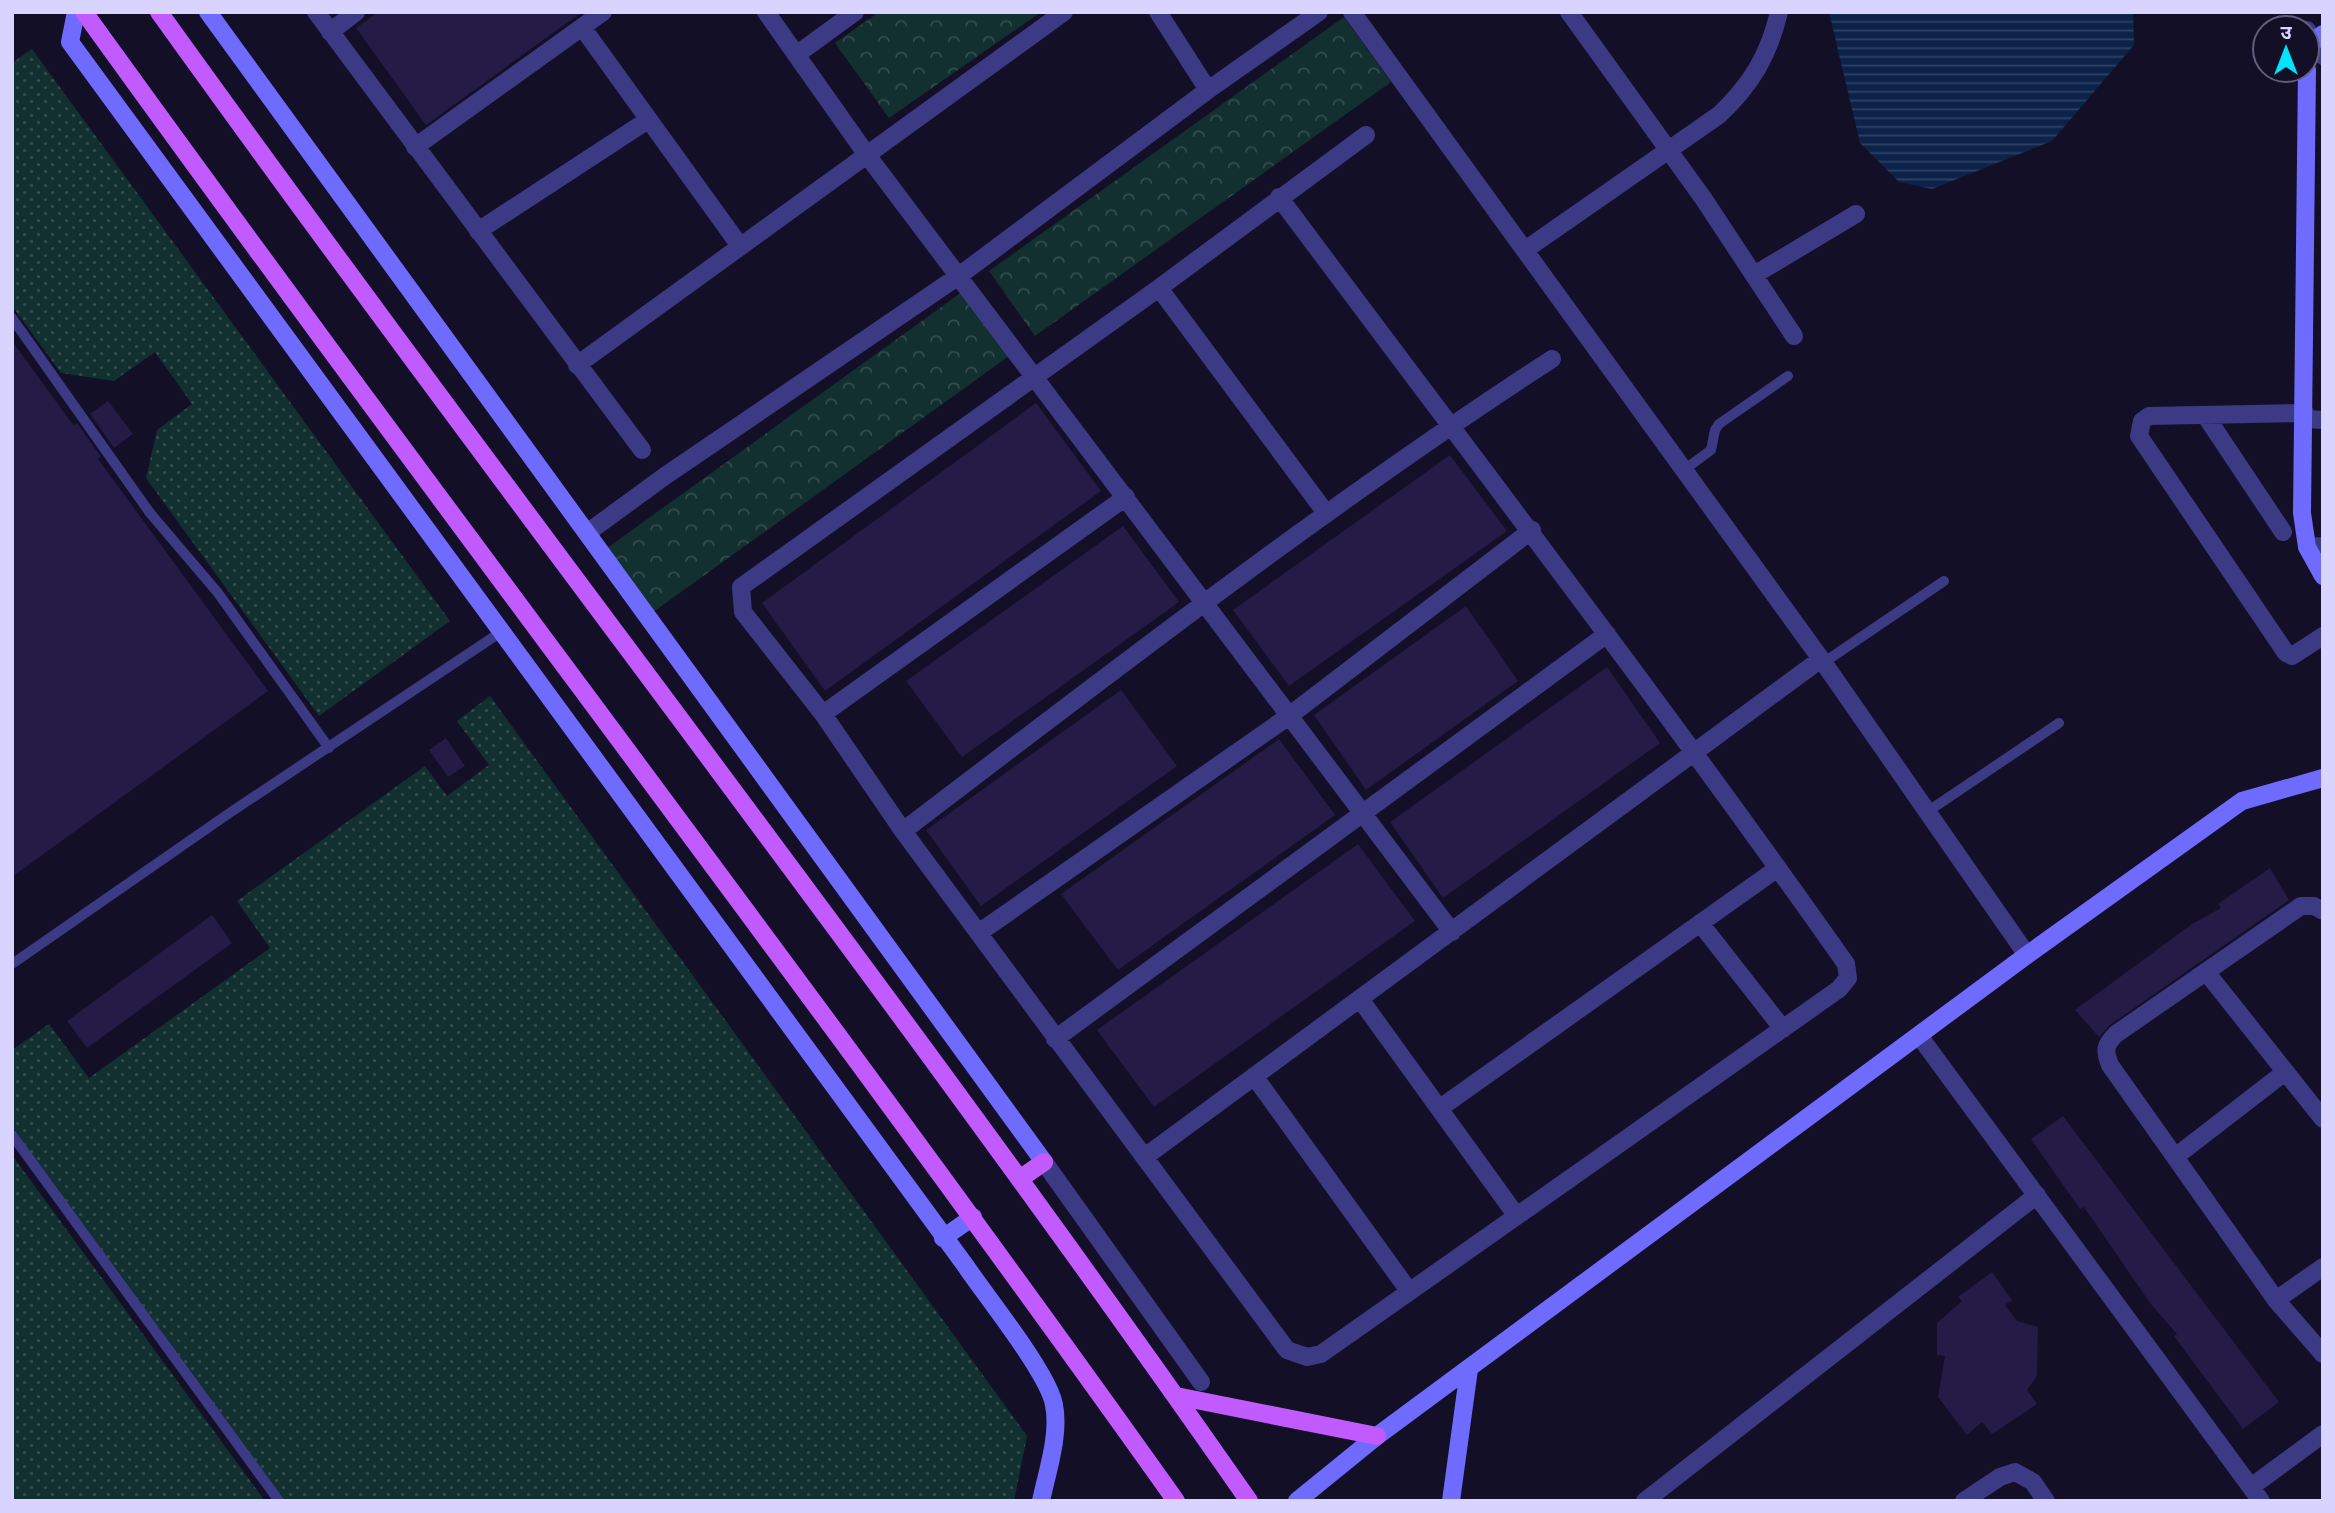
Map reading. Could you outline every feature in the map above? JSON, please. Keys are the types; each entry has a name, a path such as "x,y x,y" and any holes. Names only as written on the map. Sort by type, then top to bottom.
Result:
{"main road":[{"path":"84,12 538,634 973,1217 1176,1501"},
{"path":"159,12 579,587 1021,1178 1249,1501"},
{"path":"1021,1178 1044,1162"},
{"path":"1176,1396 1377,1436"}],"street":[{"path":"76,12 70,42 1038,1370 1054,1403 1056,1420 1041,1501"},
{"path":"208,12 1201,1382"},
{"path":"316,12 642,450"},
{"path":"330,32 356,12"},
{"path":"415,147 603,12"},
{"path":"766,12 867,155 960,275 1452,932"},
{"path":"796,55 855,12"},
{"path":"577,365 1064,12"},
{"path":"1158,12 1208,90"},
{"path":"587,533 665,476 960,275 1208,90 1319,12"},
{"path":"1352,12 1822,661 2027,955"},
{"path":"1569,12 1669,149 1794,336"},
{"path":"1525,250 1719,114 1742,94 1762,65 1779,12"},
{"path":"582,27 740,246"},
{"path":"2307,84 2311,417 2302,513 2323,576"},
{"path":"478,231 648,120"},
{"path":"1279,197 1532,530 1846,964 1848,978 1839,989 1783,1029 1321,1354 1307,1357 1287,1350 1146,1156 1055,1039 981,932 903,831 822,714 743,612 741,587 1159,288 1279,197 1366,135"},
{"path":"1754,275 1856,214"},
{"path":"1159,288 1326,513"},
{"path":"903,831 1204,602 1326,513 1450,425 1552,359"},
{"path":"2205,415 2283,532"},
{"path":"2311,417 2148,416 2142,421 2139,436 2286,653 2292,656 2300,653 2323,636"},
{"path":"822,714 1126,498"},
{"path":"981,932 1289,716 1532,530"},
{"path":"1055,1039 1607,634"},
{"path":"1146,1156 1822,661"},
{"path":"1297,1501 1377,1436 1920,1037 2027,955 2242,800 2323,778"},
{"path":"1440,1108 1778,868"},
{"path":"2323,911 2314,906 2301,906 2106,1044 2110,1065 2276,1300 2323,1354"},
{"path":"1700,923 1783,1029"},
{"path":"2207,973 2323,1119"},
{"path":"1360,999 1516,1215"},
{"path":"1920,1037 2256,1494 2323,1434"},
{"path":"2175,1157 2285,1072"},
{"path":"1254,1076 1409,1291"},
{"path":"1645,1501 2037,1195"},
{"path":"943,1238 973,1217"},
{"path":"2276,1300 2323,1267"},
{"path":"1451,1501 1469,1369"},
{"path":"1964,1501 2000,1477 2015,1472 2033,1482 2046,1501"}],"lane":[{"path":"12,318 150,513 218,593 329,748"},
{"path":"1684,470 1711,450 1714,430 1719,424 1788,376"},
{"path":"1822,661 1944,581"},
{"path":"12,964 501,632"},
{"path":"1927,812 2059,723"},
{"path":"12,1135 279,1501"}],"green space":[{"path":"879,12 1041,12 889,118 835,43"},
{"path":"1344,17 1391,82 1035,336 989,271"},
{"path":"32,49 450,621 319,716 146,478 157,430 192,404 155,352 114,381 61,373 12,306 12,63"},
{"path":"962,292 1009,356 645,618 599,554"},
{"path":"490,696 1027,1436 1014,1501 276,1501 12,1135 12,1050 49,1024 89,1078 270,948 237,901 425,766 447,796 489,765 457,721"},
{"path":"12,1155 265,1501 12,1501"}],"water":[{"path":"1829,12 2133,12 2134,45 2052,141 1932,189 1899,182 1860,143"}],"building":[{"path":"378,12 582,12 426,125 356,28"},
{"path":"12,341 74,426 77,423 101,457 98,459 268,691 12,877"},
{"path":"108,401 133,434 114,448 90,414"},
{"path":"1036,403 1101,491 825,691 762,603"},
{"path":"1450,455 1507,531 1289,686 1233,610"},
{"path":"1123,526 1179,602 962,757 906,681"},
{"path":"1466,606 1518,681 1366,790 1314,715"},
{"path":"1607,667 1660,743 1443,898 1390,822"},
{"path":"1121,690 1177,766 981,906 926,830"},
{"path":"446,738 465,766 448,777 429,750"},
{"path":"1279,739 1335,815 1118,970 1061,894"},
{"path":"1358,844 1415,921 1154,1107 1097,1030"},
{"path":"2270,868 2289,900 2110,1025 2099,1037 2075,1010 2192,924 2221,908 2218,904"},
{"path":"212,915 232,943 87,1048 67,1021"},
{"path":"2063,1116 2279,1402 2243,1429 2174,1336 2177,1334 2150,1303 2084,1207 2080,1209 2031,1139"},
{"path":"1992,1272 2012,1300 2005,1305 2017,1321 2038,1327 2037,1376 2027,1390 2037,1404 1992,1434 1982,1422 1967,1435 1938,1397 1945,1356 1937,1355 1937,1323 1962,1301 1958,1297"}]}
